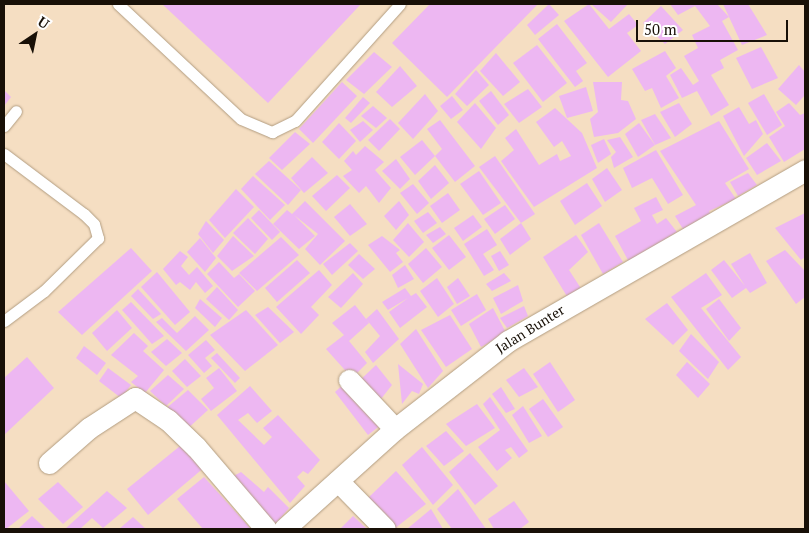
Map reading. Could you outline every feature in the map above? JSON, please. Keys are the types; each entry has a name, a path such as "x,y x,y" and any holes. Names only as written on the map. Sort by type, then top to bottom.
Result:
{"street":[{"name":"Jalan Bunter","path":"284,529 395,429 508,341 805,170"},
{"path":"349,380 395,429"},
{"path":"49,463 126,402 142,400 196,447 266,529"},
{"path":"338,481 385,529"}],"lane":[{"path":"118,4 241,120 272,132 295,121 400,4"},
{"path":"4,126 16,111"},
{"path":"4,154 84,214 94,224 98,238 44,291 4,321"}],"building":[{"path":"162,4 361,4 268,103"},
{"path":"430,4 538,4 447,97 392,43"},
{"path":"549,4 559,15 535,35 527,25"},
{"path":"589,4 609,29 629,14 638,25 627,33 641,51 608,77 564,21"},
{"path":"591,4 628,4 611,22"},
{"path":"670,4 717,4 729,17 722,21 738,50 720,60 724,68 711,75 729,105 711,116 697,91 682,98 670,75 681,68 693,85 699,81 684,56 698,48 692,35 710,26 695,6 678,15"},
{"path":"723,4 748,4 767,35 742,45"},
{"path":"661,6 683,30 665,44 643,23"},
{"path":"557,24 587,63 576,71 583,81 575,87 538,39"},
{"path":"537,45 567,83 543,102 513,63"},
{"path":"761,47 778,78 752,89 736,58"},
{"path":"665,51 676,68 666,76 679,98 661,108 652,88 645,91 632,69"},
{"path":"374,52 392,67 364,94 346,80"},
{"path":"496,53 520,82 503,96 480,71"},
{"path":"799,65 805,72 805,95 796,105 778,89"},
{"path":"400,66 417,86 392,107 376,92"},
{"path":"476,70 489,85 467,106 455,94"},
{"path":"342,82 357,96 313,143 299,129"},
{"path":"593,82 622,82 621,100 628,101 636,119 618,133 594,137 590,119 598,112"},
{"path":"586,87 593,111 567,118 559,96"},
{"path":"528,89 542,107 519,123 504,104"},
{"path":"4,90 11,97 4,106"},
{"path":"491,91 509,115 498,125 479,101"},
{"path":"425,94 438,111 413,139 398,123"},
{"path":"764,94 782,125 767,135 748,103"},
{"path":"452,96 463,110 451,119 440,106"},
{"path":"363,97 370,103 351,123 345,118"},
{"path":"475,103 496,128 481,149 457,122"},
{"path":"679,103 692,124 675,137 660,112"},
{"path":"789,103 800,115 805,113 805,149 784,162 769,137 785,126 776,112"},
{"path":"373,106 387,118 376,128 361,116"},
{"path":"739,107 749,124 756,120 763,134 744,156 723,116"},
{"path":"555,108 582,133 597,168 534,207 501,161 514,150 505,138 516,129 539,165 557,154 560,161 571,156 562,141 554,147 536,122"},
{"path":"655,114 671,138 655,145 641,120"},
{"path":"390,119 400,129 379,151 368,140"},
{"path":"440,120 475,166 455,182 435,156 442,149 427,129"},
{"path":"363,121 373,130 360,142 350,130"},
{"path":"719,121 749,169 725,183 736,199 709,211 713,219 686,234 675,216 696,205 660,151"},
{"path":"339,123 356,141 339,159 322,142"},
{"path":"639,123 655,145 638,157 625,134"},
{"path":"295,132 310,144 282,170 269,158"},
{"path":"620,137 633,157 614,168 611,157 616,152 607,140"},
{"path":"604,139 611,154 598,163 591,145"},
{"path":"422,140 435,156 415,175 400,157"},
{"path":"767,143 781,161 757,175 746,158"},
{"path":"365,146 384,162 375,170 391,188 379,203 366,186 359,193 343,176 352,170 344,161 353,151 356,155"},
{"path":"656,150 683,195 668,204 652,178 632,188 623,168"},
{"path":"495,156 535,214 521,223 479,167"},
{"path":"312,157 328,173 304,193 291,178"},
{"path":"396,159 410,179 400,189 382,171"},
{"path":"269,161 301,190 288,205 255,174"},
{"path":"435,165 449,183 431,199 418,181"},
{"path":"607,168 622,190 605,202 592,179"},
{"path":"479,171 501,203 483,215 460,184"},
{"path":"748,173 757,185 738,196 730,182"},
{"path":"337,175 350,188 326,211 312,196"},
{"path":"253,176 285,205 270,220 241,189"},
{"path":"587,183 602,206 575,225 560,201"},
{"path":"413,184 429,203 417,214 400,193"},
{"path":"236,189 254,207 225,238 209,220"},
{"path":"448,193 460,210 442,223 430,206"},
{"path":"656,197 663,210 652,215 657,224 666,218 677,232 629,262 615,236 641,221 634,208"},
{"path":"305,201 345,241 320,265 305,249 318,234 294,215 315,236 299,249 273,224 287,210 292,214"},
{"path":"399,201 409,215 396,230 384,216"},
{"path":"350,204 367,224 350,236 334,217"},
{"path":"505,205 515,219 495,234 484,219"},
{"path":"259,210 280,232 272,240 251,218"},
{"path":"428,212 437,223 423,233 414,221"},
{"path":"805,213 805,257 801,260 775,228"},
{"path":"473,215 482,227 463,241 454,228"},
{"path":"248,218 268,239 255,254 233,233"},
{"path":"206,221 224,240 213,253 198,234"},
{"path":"408,223 424,242 409,257 393,240"},
{"path":"521,223 531,239 510,255 500,239"},
{"path":"599,223 623,262 603,274 581,235"},
{"path":"440,227 446,234 433,243 426,235"},
{"path":"487,229 497,245 483,254 494,270 484,276 464,244"},
{"path":"449,235 466,257 449,270 432,248"},
{"path":"576,235 588,252 569,270 582,290 568,298 543,257"},
{"path":"233,236 254,256 232,271 217,256"},
{"path":"382,236 400,250 396,253 403,262 390,272 368,245"},
{"path":"281,237 299,255 257,291 239,273"},
{"path":"200,238 216,258 205,272 187,252"},
{"path":"350,243 358,251 332,275 323,264"},
{"path":"131,248 152,271 82,335 58,312"},
{"path":"426,248 442,267 423,283 408,264"},
{"path":"785,250 805,271 805,297 796,304 766,261"},
{"path":"180,251 188,257 181,266 189,275 197,267 213,286 205,293 196,282 190,290 180,282 176,285 163,269"},
{"path":"500,251 509,265 499,271 491,256"},
{"path":"750,253 767,283 750,293 746,288 732,298 711,270 724,260 745,286 731,264"},
{"path":"359,254 375,269 363,279 348,265"},
{"path":"297,260 310,273 277,302 265,288"},
{"path":"219,262 234,278 239,274 255,291 238,307 207,274"},
{"path":"405,265 414,279 398,288 392,275"},
{"path":"319,270 332,285 311,307 319,315 301,334 276,307"},
{"path":"157,272 190,312 175,325 141,287"},
{"path":"353,273 363,284 341,308 328,297"},
{"path":"504,273 511,281 492,291 486,284"},
{"path":"706,273 722,295 701,308 741,357 728,370 671,297"},
{"path":"437,278 454,304 438,317 420,291"},
{"path":"458,278 470,296 457,304 447,287"},
{"path":"518,285 523,301 501,314 493,298"},
{"path":"217,287 238,310 229,320 206,299"},
{"path":"405,288 411,296 416,293 427,307 400,328 389,312 408,298 388,310 382,302"},
{"path":"138,289 161,314 153,319 131,296"},
{"path":"477,294 486,310 461,326 451,310"},
{"path":"200,299 222,318 215,327 195,308"},
{"path":"719,299 741,328 729,341 706,309"},
{"path":"131,302 164,336 152,344 122,310"},
{"path":"667,303 688,330 673,345 645,319"},
{"path":"355,305 369,323 349,341 367,363 352,378 326,349 344,335 332,323"},
{"path":"524,306 528,316 507,328 500,318"},
{"path":"268,307 294,332 280,343 255,315"},
{"path":"493,308 506,333 481,347 469,324"},
{"path":"377,309 399,339 373,363 365,352 380,336 366,319"},
{"path":"117,310 132,328 107,351 92,333"},
{"path":"246,310 278,345 245,371 210,335"},
{"path":"450,315 472,349 446,367 421,330"},
{"path":"195,316 209,330 186,351 156,322 162,318 177,333"},
{"path":"416,329 443,371 428,388 400,344"},
{"path":"134,333 148,346 143,351 164,370 145,393 131,382 138,376 111,355"},
{"path":"691,334 719,362 708,379 679,351"},
{"path":"167,339 182,353 166,366 151,352"},
{"path":"206,340 215,350 205,358 212,366 204,373 188,355"},
{"path":"84,346 106,363 97,375 76,358"},
{"path":"217,353 240,378 235,383 211,358"},
{"path":"27,357 54,388 4,435 4,378"},
{"path":"185,359 201,376 187,387 172,371"},
{"path":"550,362 575,400 558,412 533,374"},
{"path":"687,362 710,384 698,398 676,375"},
{"path":"398,364 423,384 419,394 412,391 402,404"},
{"path":"376,365 392,385 377,404 357,383"},
{"path":"108,368 131,385 121,398 99,381"},
{"path":"219,368 237,391 211,411 201,399 214,388 206,378"},
{"path":"524,368 538,387 519,397 506,380"},
{"path":"168,375 184,389 166,406 150,391"},
{"path":"348,380 386,421 368,435 335,392"},
{"path":"250,386 272,411 257,423 248,413 238,420 264,445 272,437 263,428 278,415 320,460 308,474 303,471 297,477 305,486 290,503 217,415"},
{"path":"501,387 515,409 506,413 492,394"},
{"path":"188,390 208,410 185,431 164,410"},
{"path":"490,397 528,451 519,458 511,447 505,450 512,458 497,471 478,447 500,430 483,404"},
{"path":"543,399 563,427 548,437 529,409"},
{"path":"477,404 495,428 466,446 446,424"},
{"path":"523,406 542,436 529,443 512,415"},
{"path":"446,431 464,451 444,466 426,446"},
{"path":"185,442 206,466 148,515 127,489"},
{"path":"422,447 453,485 433,505 402,465"},
{"path":"470,453 498,486 475,505 449,472"},
{"path":"396,471 426,504 394,529 368,498"},
{"path":"241,472 264,492 268,487 289,508 272,528 228,479"},
{"path":"204,477 251,529 203,529 177,499"},
{"path":"4,481 29,511 6,529 4,529"},
{"path":"58,482 83,507 63,524 38,499"},
{"path":"458,489 486,529 452,529 437,509"},
{"path":"107,491 127,508 103,528 92,518 80,529 65,529"},
{"path":"514,501 529,522 520,529 494,529 488,519"},
{"path":"431,509 443,529 407,529"},
{"path":"32,516 46,529 18,529"},
{"path":"353,516 367,529 340,529"},
{"path":"133,517 146,529 119,529"}]}
